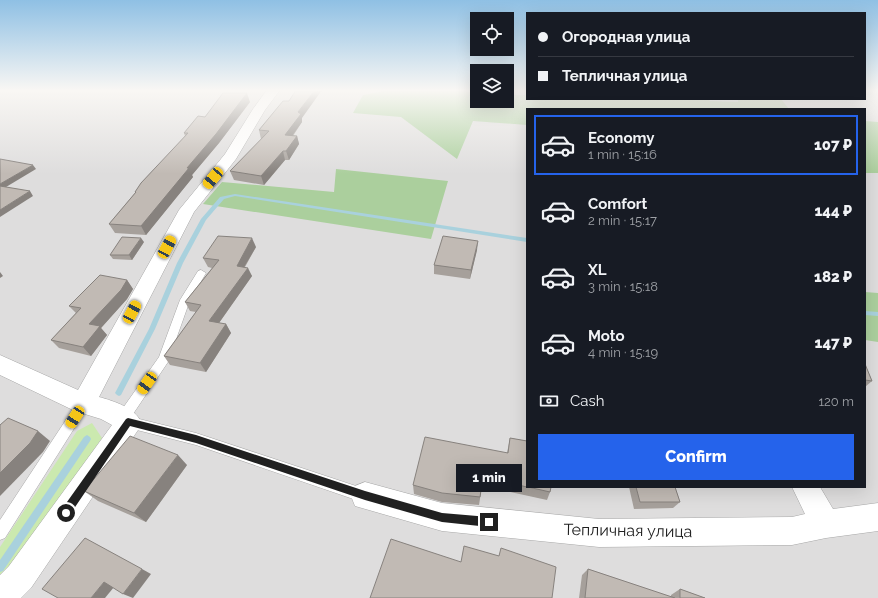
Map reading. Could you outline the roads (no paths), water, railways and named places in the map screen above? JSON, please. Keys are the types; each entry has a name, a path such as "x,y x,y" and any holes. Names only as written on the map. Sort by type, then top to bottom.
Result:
{"street":[{"path":"83,404 187,210 231,156 254,118"},
{"path":"0,364 83,404 106,410 125,420 20,577 0,597"},
{"path":"807,488 826,524"},
{"name":"Тепличная улица","path":"365,496 442,518 599,532 792,531 826,524 878,517"}],"lane":[{"path":"125,420 164,359 185,300 201,273"},
{"path":"0,533 83,404"},
{"name":"Тепличная улица","path":"125,420 196,439 365,496"}],"waterway":[{"path":"119,393 152,329 180,263 204,219 222,198 235,195 526,240"},
{"path":"866,313 878,314"},
{"path":"0,568 87,439"}]}
